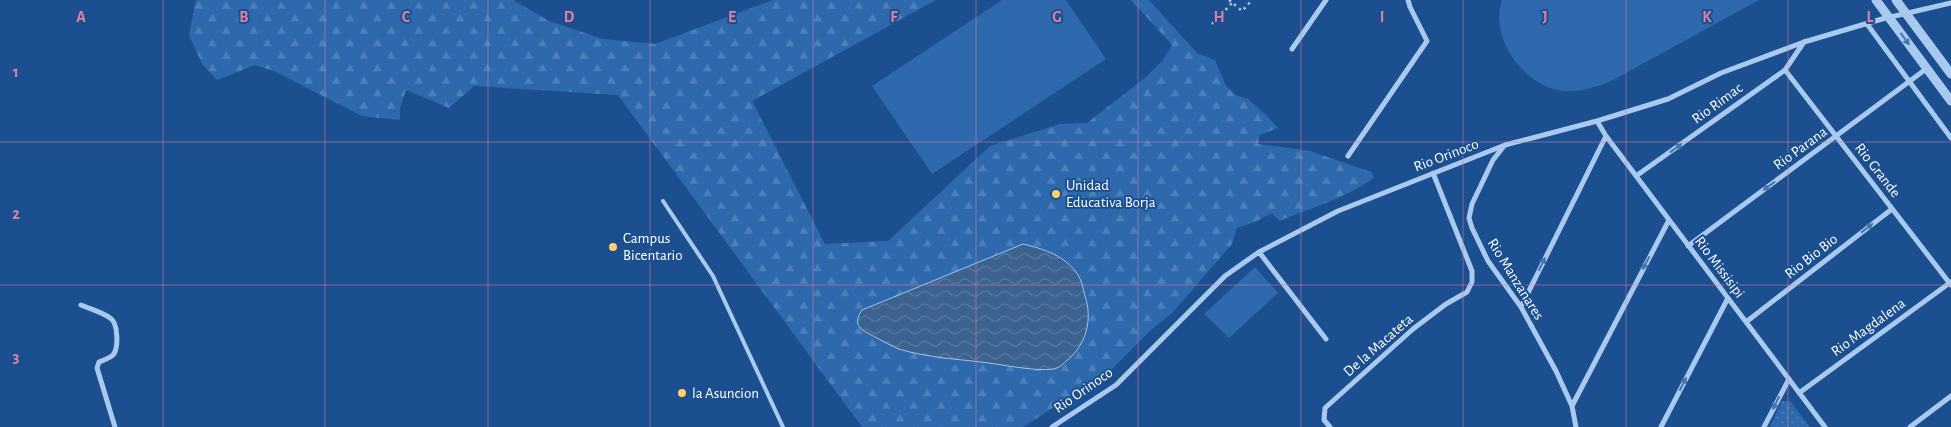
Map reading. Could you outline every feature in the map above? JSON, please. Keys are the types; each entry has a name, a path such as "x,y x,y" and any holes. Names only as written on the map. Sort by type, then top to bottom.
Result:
{"street":[{"path":"1292,49 1326,0"},
{"path":"1348,156 1427,41 1408,0"},
{"path":"1876,0 1951,101"},
{"path":"1896,0 1951,74"},
{"name":"Rio Orinoco","path":"1052,427 1116,385 1225,276 1258,252 1338,211 1505,145 1597,121 1668,99 1721,73 1804,42 1889,17 1951,3"},
{"path":"1867,24 1951,138"},
{"name":"Rio Rimac","path":"1636,176 1785,70 1804,42"},
{"name":"Rio Parana","path":"1688,246 1926,69"},
{"name":"Rio Grande","path":"1785,70 1951,283"},
{"name":"Rio Missisipi","path":"1597,121 1606,136 1824,427"},
{"path":"1521,307 1606,136"},
{"name":"Rio Manzanares","path":"1505,145 1493,160 1486,174 1472,204 1469,218 1488,261 1521,307 1556,371 1572,406 1576,427"},
{"name":"Rio Manzanares","path":"1434,172 1472,272 1472,282 1467,292"},
{"name":"Rio Bio Bio","path":"1746,322 1892,209"},
{"path":"1572,406 1669,220"},
{"path":"1258,252 1326,339"},
{"name":"Rio Magdalena","path":"1799,393 1951,283"},
{"name":"De la Macateta","path":"1330,427 1324,420 1325,408 1414,329 1446,304 1467,292"},
{"path":"1661,427 1728,298"},
{"path":"81,305 112,318 115,324 115,353 99,362 98,368 116,427"},
{"path":"1764,427 1788,379"},
{"path":"1910,427 1951,396"}],"lane":[{"path":"663,201 714,276 783,427"}],"path":[{"path":"1229,0 1242,11 1252,0"},
{"path":"1212,24 1232,3"}],"green space":[{"path":"196,0 513,0 549,21 603,39 655,44 773,0 936,0 752,101 825,244 888,241 990,146 1060,124 1087,123 1146,77 1164,59 1172,45 1131,0 1149,0 1197,53 1215,60 1226,86 1236,95 1248,99 1278,128 1260,135 1258,144 1310,151 1371,172 1374,178 1340,197 1279,221 1272,213 1255,222 1237,228 1232,244 1173,312 1150,331 1109,372 1023,427 862,427 618,95 474,86 449,108 406,90 400,108 400,120 362,116 274,71 255,65 217,80 202,64 189,35"},
{"path":"1002,0 1066,0 1106,59 932,174 872,86"},
{"path":"1502,0 1759,0 1615,79 1577,91 1563,91 1549,88 1535,80 1513,58 1505,44 1501,30 1499,15"},
{"path":"1255,267 1278,293 1229,338 1204,314"},
{"path":"1782,401 1790,401 1810,427 1770,427"}],"water":[{"path":"1023,244 1039,248 1061,258 1073,268 1082,285 1088,314 1086,332 1079,348 1058,367 1043,370 910,352 896,348 862,330 858,324 859,315 862,310"}],"place":[{"name":"Unidad Educativa Borja","path":"1056,194"},
{"name":"Campus Bicentario","path":"613,247"},
{"name":"la Asuncion","path":"682,393"}]}
